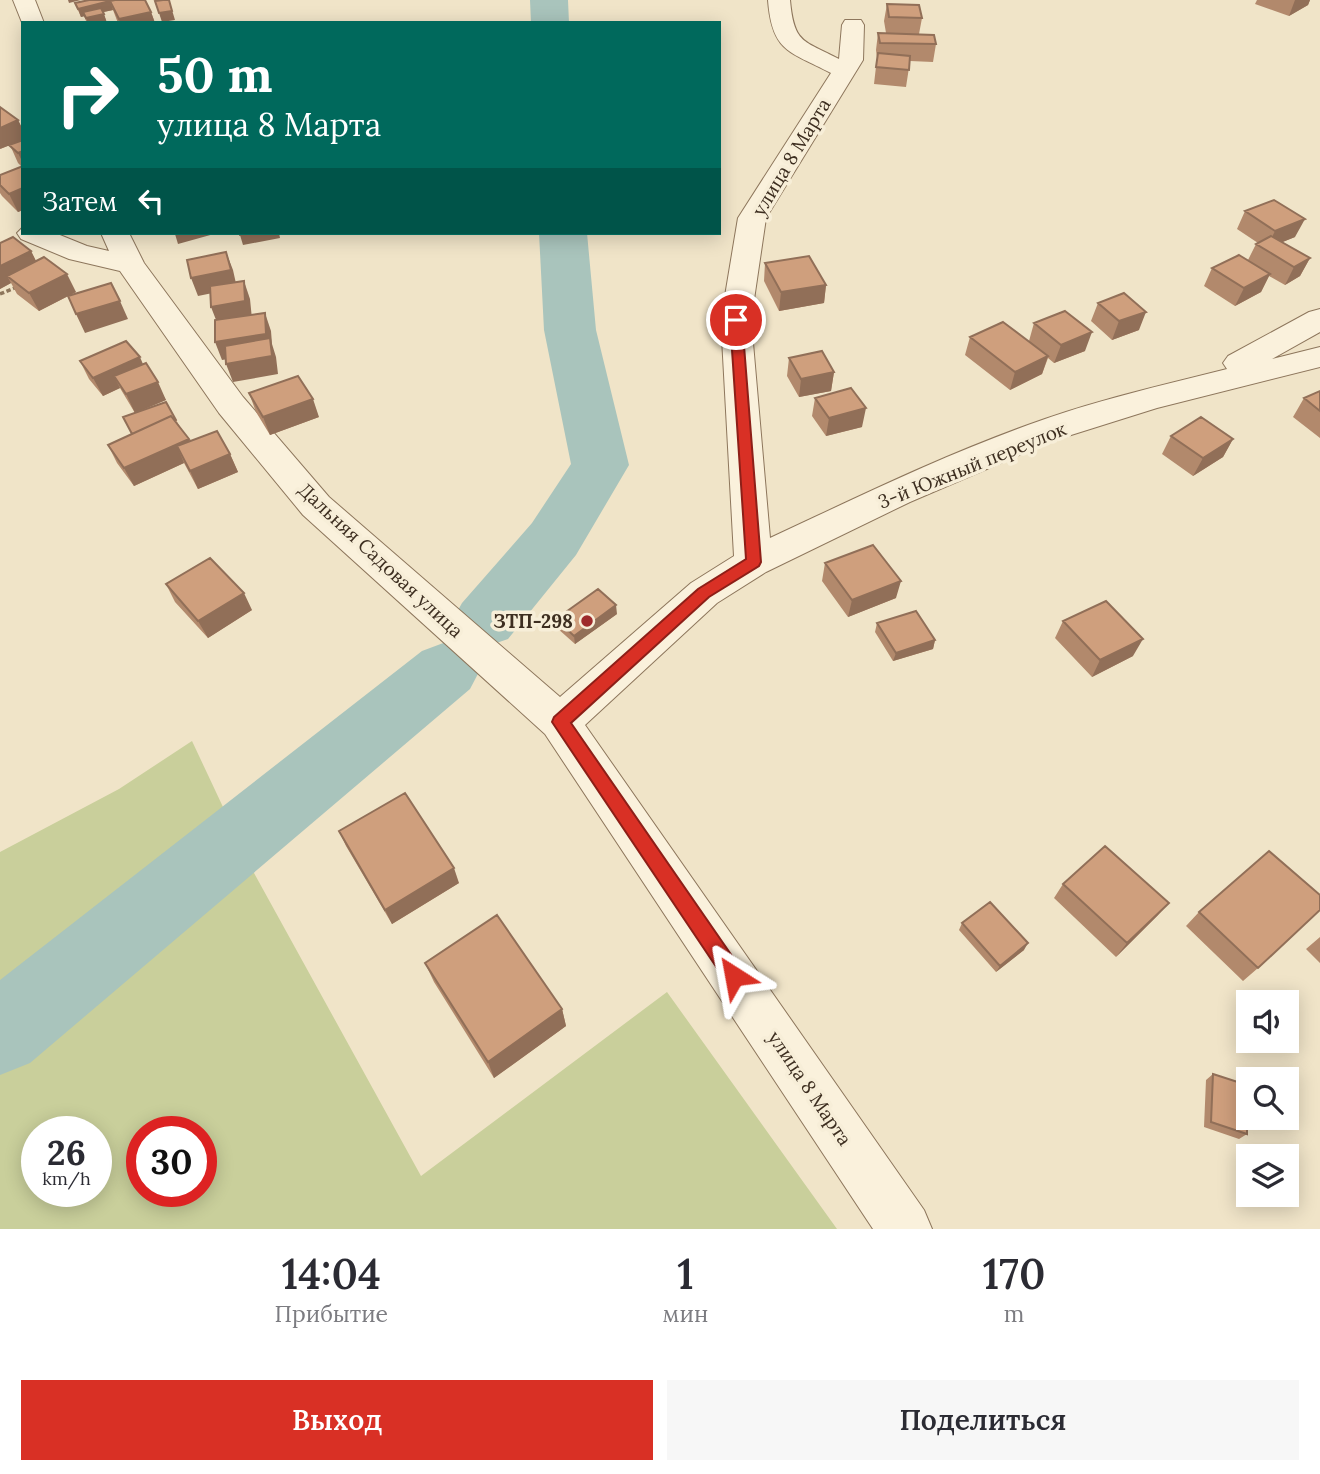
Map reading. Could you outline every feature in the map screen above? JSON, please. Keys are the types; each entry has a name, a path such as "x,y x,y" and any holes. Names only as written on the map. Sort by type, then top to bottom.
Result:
{"street":[{"path":"24,0 32,21"},
{"path":"779,0 781,24 788,41 844,71"},
{"name":"улица 8 Марта","path":"753,562 736,320 752,218 851,60 853,25"},
{"name":"Дальняя Садовая улица","path":"36,235 79,253 122,248 232,405 316,506 560,722"},
{"path":"1191,389 1320,319"},
{"name":"3-й Южный переулок","path":"753,562 898,493 1040,433 1191,389 1320,358"},
{"path":"560,722 704,593 753,562"},
{"name":"улица 8 Марта","path":"560,722 905,1229"}],"path":[{"path":"0,294 25,283"}],"green space":[{"path":"192,741 254,873 421,1176 667,992 837,1229 0,1229 0,852 119,789"}],"building":[{"path":"114,0 78,9 75,3"},
{"path":"145,0 151,12 119,19 110,1"},
{"path":"169,0 172,11 159,13 155,1"},
{"path":"887,4 919,5 922,18 889,17"},
{"path":"101,8 104,14 86,18 83,12"},
{"path":"878,33 934,35 936,44 880,43"},
{"path":"878,53 910,56 909,70 876,67"},
{"path":"0,107 18,120 0,128"},
{"path":"21,141 21,152 18,153 9,145"},
{"path":"21,167 21,189 9,194 0,185 0,175"},
{"path":"1274,200 1305,219 1275,231 1245,211"},
{"path":"1271,236 1310,258 1294,267 1256,244"},
{"path":"13,237 31,251 0,266 0,243"},
{"path":"226,252 231,270 191,278 187,260"},
{"path":"1239,255 1270,274 1244,288 1212,268"},
{"path":"809,256 826,285 781,292 765,263"},
{"path":"44,257 67,274 29,293 7,276"},
{"path":"244,281 245,301 211,307 210,286"},
{"path":"111,283 120,301 76,314 68,296"},
{"path":"1124,293 1146,312 1119,321 1098,303"},
{"path":"1065,311 1092,332 1061,345 1034,323"},
{"path":"265,313 266,334 215,342 215,320"},
{"path":"1003,322 1048,356 1015,372 970,337"},
{"path":"270,338 272,356 226,364 225,346"},
{"path":"126,341 140,357 93,378 80,361"},
{"path":"822,351 834,372 801,379 789,358"},
{"path":"146,363 158,382 126,394 114,376"},
{"path":"298,376 313,399 263,417 249,393"},
{"path":"851,388 866,408 829,418 815,398"},
{"path":"1320,391 1320,411 1304,398"},
{"path":"166,402 175,421 171,416 132,434 123,417"},
{"path":"171,416 189,439 124,468 108,445"},
{"path":"1201,417 1233,439 1203,458 1171,436"},
{"path":"217,431 230,454 190,471 177,446"},
{"path":"873,545 901,581 852,600 825,563"},
{"path":"210,558 244,593 198,621 166,584"},
{"path":"598,589 616,605 574,636 556,619"},
{"path":"1106,601 1143,639 1100,660 1063,621"},
{"path":"916,611 935,640 896,653 877,623"},
{"path":"405,793 454,868 385,910 339,831"},
{"path":"1105,846 1169,903 1127,943 1063,884"},
{"path":"1269,851 1320,895 1320,910 1258,968 1199,912"},
{"path":"990,902 1028,943 1000,966 962,923"},
{"path":"497,915 562,1009 488,1062 425,963"},
{"path":"1213,1074 1236,1081 1236,1130 1247,1130 1247,1134 1211,1122"}],"waterway":[{"path":"549,0 550,21"},
{"path":"485,621 554,539 600,465 570,330 563,235"},
{"path":"0,1033 446,670"}],"place":[{"name":"ЗТП-298","path":"587,621"}],"route":[{"path":"734,976 560,722 704,593 753,562 736,320"}]}
